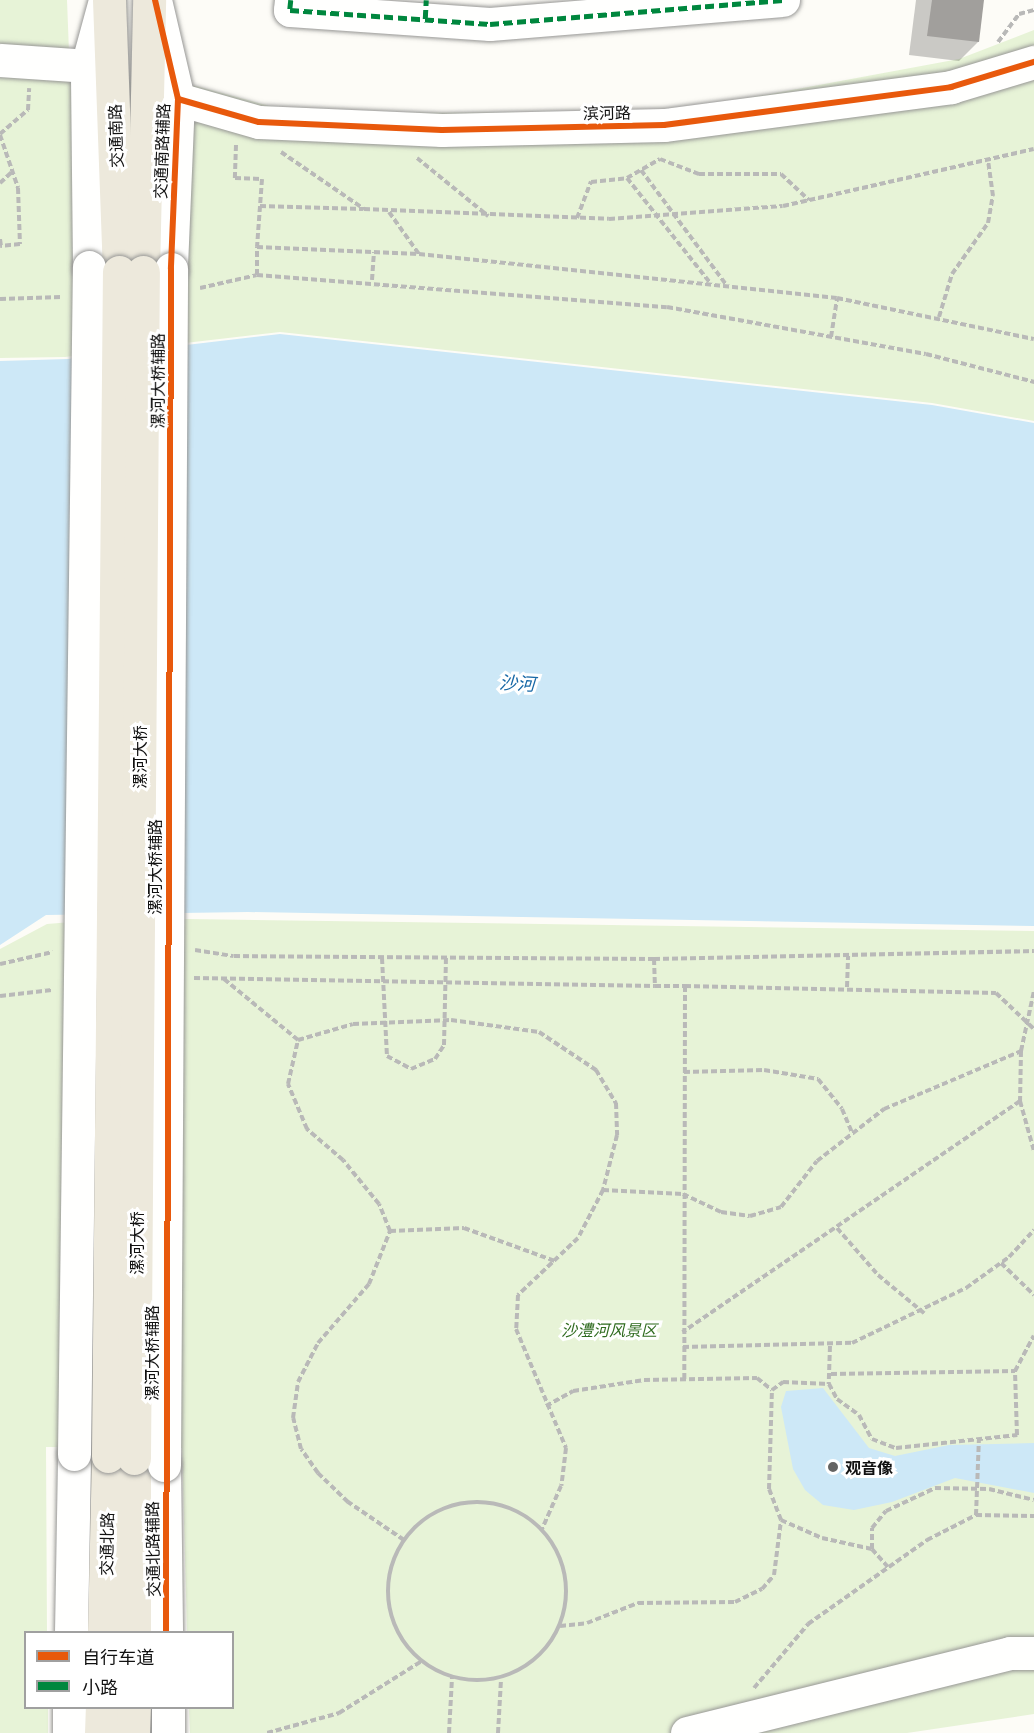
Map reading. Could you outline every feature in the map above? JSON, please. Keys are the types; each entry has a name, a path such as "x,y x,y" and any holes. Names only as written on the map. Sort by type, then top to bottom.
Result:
{"main road":[{"name":"交通南路","path":"107,0 142,274"},
{"name":"交通南路","path":"142,274 149,0"},
{"name":"漯河大桥","path":"136,1460 142,274"},
{"name":"交通北路","path":"104,1631 136,1460"},
{"name":"交通北路","path":"134,1631 136,1460"},
{"path":"101,1733 102,1709"},
{"path":"134,1709 134,1733"}],"street":[{"path":"71,1631 74,1454 142,274 87,66 107,0"},
{"name":"交通南路辅路","path":"142,274 178,99 155,0"},
{"path":"291,0 290,10 425,10 490,24 783,0"},
{"path":"15,61 87,66"},
{"name":"滨河路","path":"178,99 259,122 442,130 664,125 951,87 1034,62"},
{"name":"交通北路辅路","path":"136,1460 166,1631"},
{"path":"687,1733 730,1719 1010,1653 1034,1653"},
{"path":"69,1709 69,1733"},
{"path":"168,1709 168,1733"}],"path":[{"path":"0,239 1,246 20,244 13,171 0,134 28,110 15,61"},
{"path":"236,116 235,178 262,179 257,274"},
{"path":"260,206 489,216 577,218 657,216 810,201 1034,149"},
{"path":"277,150 363,209"},
{"path":"406,150 489,216"},
{"path":"577,218 591,182 627,178 660,159 699,174 781,174 810,201"},
{"path":"939,317 952,274 988,223 993,196 988,161"},
{"path":"641,170 728,286"},
{"path":"0,183 13,171"},
{"path":"627,178 712,285"},
{"path":"389,212 419,254"},
{"path":"257,247 419,254 837,298 939,317 1034,339"},
{"path":"372,280 374,252"},
{"path":"142,274 257,274 372,280 667,306 831,337 1034,382"},
{"path":"0,299 71,297"},
{"path":"831,337 837,298"},
{"path":"191,949 234,956 654,960 1034,951"},
{"path":"0,964 57,952"},
{"path":"848,956 848,987"},
{"path":"382,958 383,1023 387,1056 411,1069 435,1059 444,1045 447,1020 446,958"},
{"path":"654,960 655,986"},
{"path":"190,978 848,987 996,993 1032,1028"},
{"path":"224,979 298,1040"},
{"path":"684,1379 685,986"},
{"path":"0,996 64,988"},
{"path":"1034,991 1032,1028 1021,1051 1020,1101 1034,1151"},
{"path":"298,1040 318,1030 383,1023 447,1020 539,1032 596,1070 616,1103 617,1135 603,1190 578,1238 518,1295 516,1329 546,1406 566,1448 561,1486 542,1529"},
{"path":"298,1040 288,1084 292,1099 307,1128 343,1160 379,1204 390,1231 369,1284 318,1343 298,1382 293,1418 301,1449 318,1473 348,1502 404,1539"},
{"path":"603,1190 683,1194 721,1212 750,1216 781,1207 798,1190 803,1176 852,1132 893,1104 1021,1051"},
{"path":"684,1071 764,1070 818,1079 831,1090 852,1132"},
{"path":"683,1332 1020,1101"},
{"path":"390,1231 464,1228 555,1261"},
{"path":"837,1228 878,1275 924,1313"},
{"path":"683,1347 830,1346 852,1343 924,1313 1002,1263 1034,1230"},
{"path":"1002,1263 1034,1295"},
{"path":"830,1346 829,1384 837,1399 859,1415 872,1438 896,1448 1017,1435 1015,1371 1034,1336"},
{"path":"831,1374 1015,1371"},
{"path":"546,1406 573,1391 684,1379 757,1378 772,1390"},
{"path":"772,1390 783,1382 829,1384"},
{"path":"560,1626 587,1623 638,1603 735,1602 762,1588 774,1575 781,1520 769,1489 772,1390"},
{"path":"976,1515 979,1438"},
{"path":"872,1549 872,1528 886,1511 935,1488 977,1488 1034,1500"},
{"path":"471,1502 505,1507 542,1529 565,1575 560,1626 545,1650 501,1679 452,1677 422,1661 403,1641 390,1608 392,1564 404,1539 437,1512 471,1502"},
{"path":"730,1719 808,1624 888,1567 976,1515 1034,1516"},
{"path":"781,1520 822,1538 872,1549 888,1567"},
{"path":"267,1733 339,1713 422,1661"},
{"path":"449,1733 452,1677"},
{"path":"498,1733 501,1679"}],"green space":[{"path":"0,0 67,0 70,78 196,86 296,113 672,112 959,59 1034,30 1034,421 932,403 280,332 65,357 0,358"},
{"name":"沙澧河风景区","path":"121,918 1034,931 1034,1714 907,1733 190,1733 189,1709 234,1709 234,1631 187,1631 182,1448 46,1447 47,1631 24,1631 24,1709 48,1709 48,1733 0,1733 0,949 47,924"}],"water":[{"name":"沙河","path":"280,334 932,405 1034,423 1034,926 248,912 46,915 0,945 0,361 68,359"},
{"path":"823,1388 869,1448 895,1456 949,1445 1034,1443 1034,1493 955,1478 892,1502 854,1510 823,1505 805,1490 793,1469 781,1407 786,1391"}],"building":[{"path":"932,0 984,0 979,42 927,36"}],"marked path":[{"path":"291,0 290,10 490,24 783,0"},
{"path":"425,19 426,0"}],"cycle path":[{"name":"漯河大桥辅路","path":"155,0 178,99 171,269 166,1631"},
{"path":"178,99 259,122 442,130 664,125 951,87 1034,62"}],"place":[{"name":"观音像","path":"833,1467"}]}
